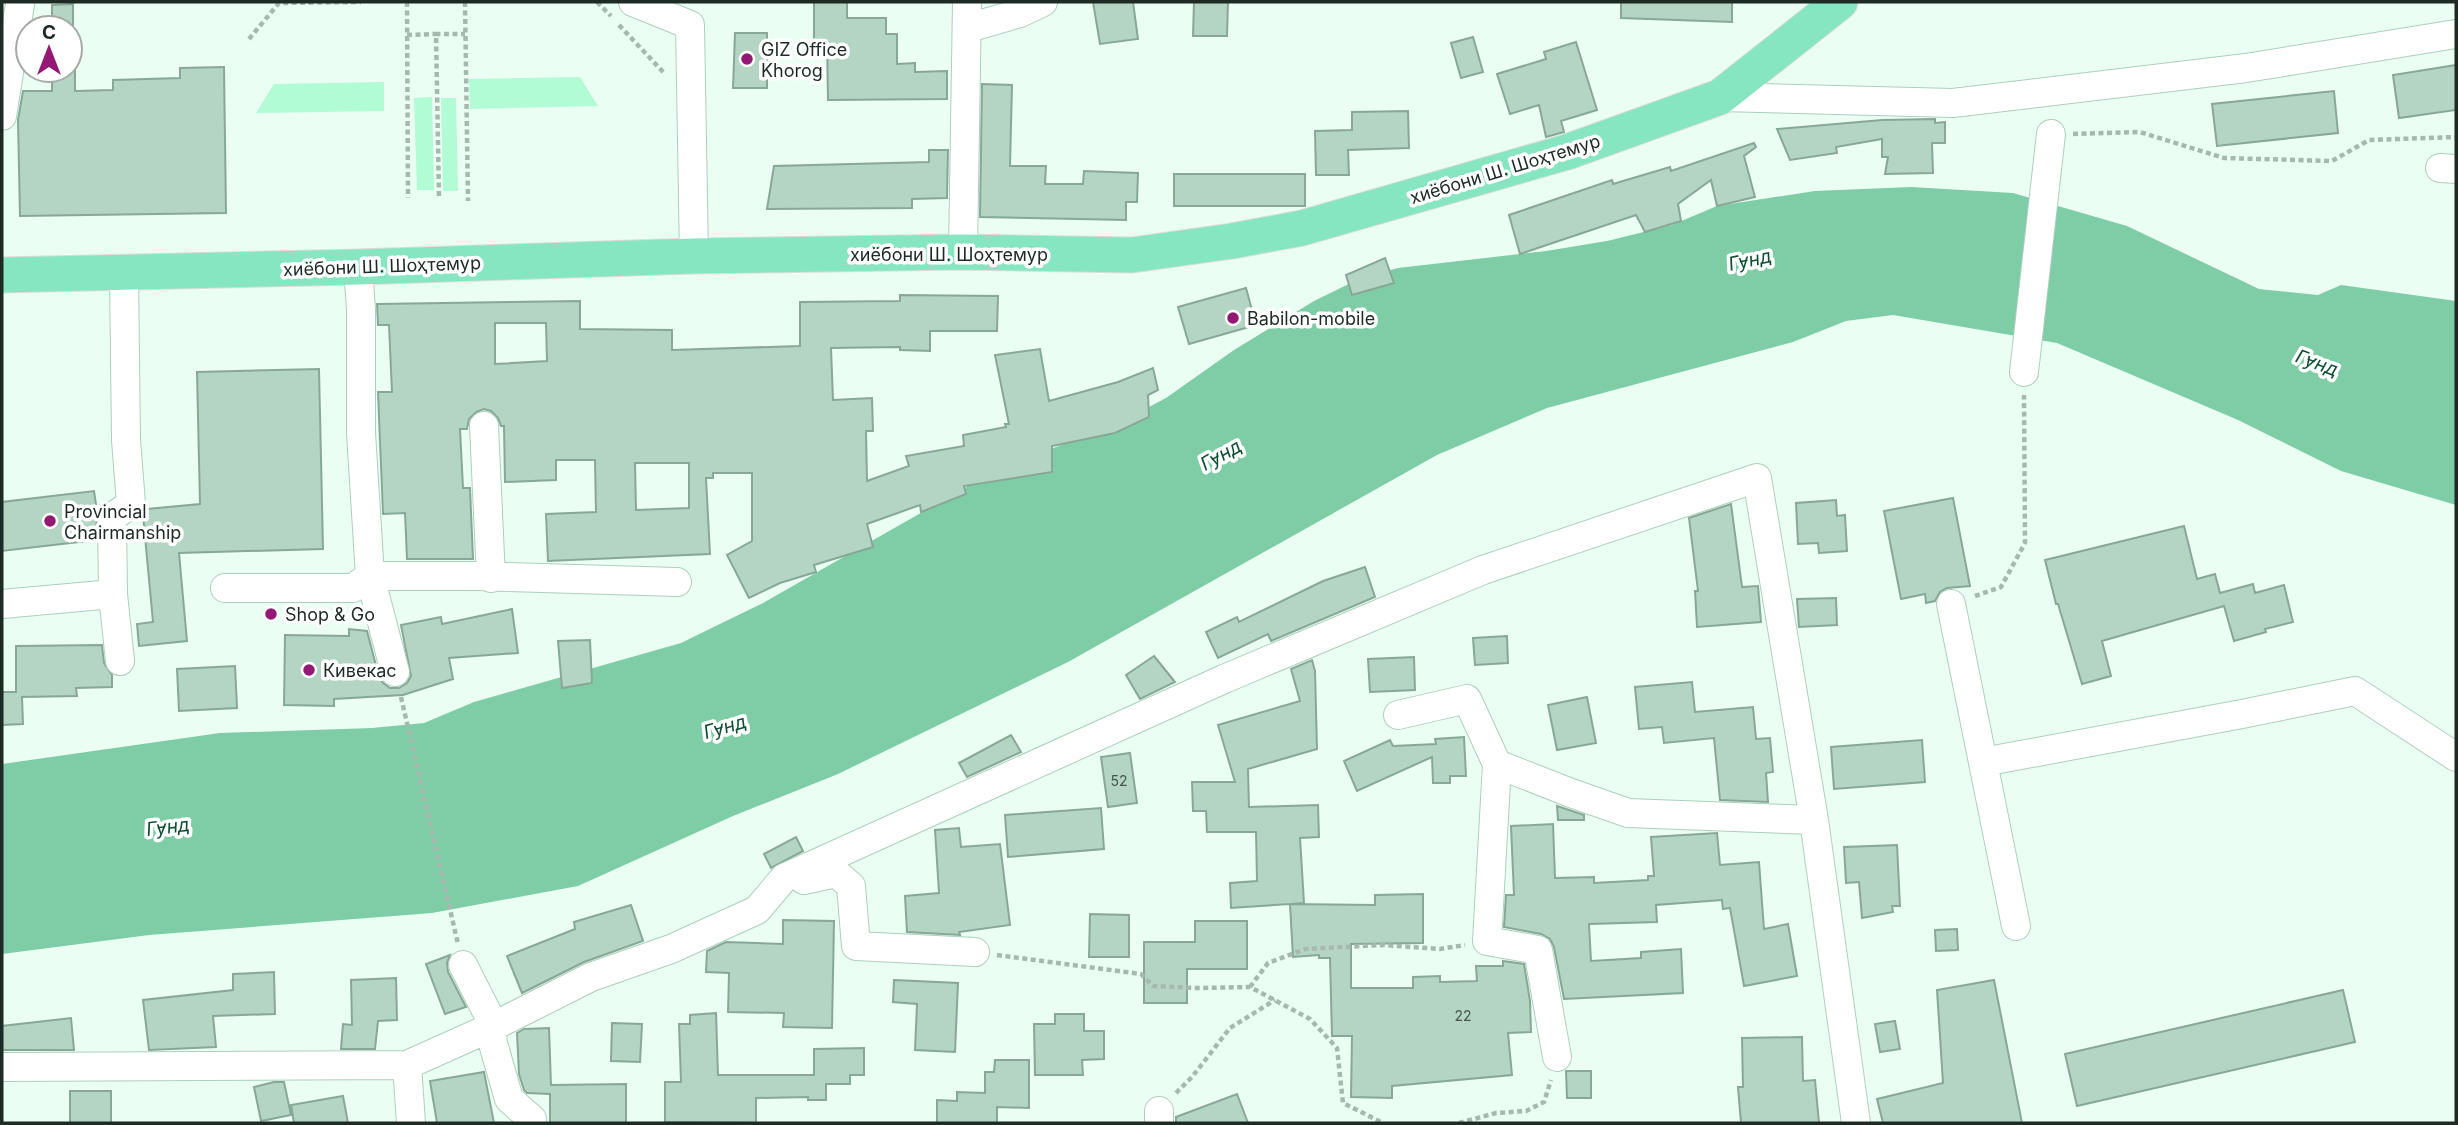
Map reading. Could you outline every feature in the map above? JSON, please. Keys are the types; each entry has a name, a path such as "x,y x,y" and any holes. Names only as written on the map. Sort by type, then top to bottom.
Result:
{"main road":[{"name":"хиёбони Ш. Шоҳтемур","path":"2,275 124,274 694,256 963,252 1132,255 1232,241 1302,228 1567,152 1720,97 1840,2"}],"street":[{"path":"633,2 690,25 694,256"},
{"path":"963,252 967,15 1020,13 1043,2"},
{"path":"2,116 20,4"},
{"path":"1720,97 1953,103 2246,68 2456,34"},
{"path":"2024,372 2051,134"},
{"path":"358,267 361,310 360,433 370,576 395,672"},
{"path":"120,661 113,594 112,517 131,504 126,440 124,274"},
{"path":"484,426 491,578"},
{"path":"2,1067 407,1065 494,1026 590,977 671,949 757,910 784,878 1224,679 1483,569 1757,478 1814,820 1856,1123"},
{"path":"225,588 353,588 370,576 677,582"},
{"path":"2,604 113,594"},
{"path":"1951,604 2016,926"},
{"path":"1983,762 2355,691 2456,757"},
{"path":"1398,715 1467,699 1497,764 1487,941 1538,950 1557,1057"},
{"path":"1497,764 1628,813 1814,820"},
{"path":"784,878 796,882 836,873 851,886 856,946 975,952"},
{"path":"463,965 494,1026 492,1040 509,1099 532,1119"},
{"path":"407,1065 411,1123"}],"path":[{"path":"249,39 279,3 361,2"},
{"path":"407,2 408,198"},
{"path":"465,2 468,201"},
{"path":"597,2 664,73"},
{"path":"436,34 439,196"},
{"path":"407,35 465,34"},
{"path":"2051,134 2140,132 2224,158 2332,162 2370,140 2456,137"},
{"path":"1951,604 2001,587 2025,543 2024,372"},
{"path":"395,672 463,965"},
{"path":"1250,987 1268,963 1305,949 1383,945 1440,949 1487,941"},
{"path":"975,952 1141,974 1153,986 1250,987 1310,1019 1337,1048 1343,1103 1383,1123"},
{"path":"1159,1117 1230,1028 1276,1000"},
{"path":"1459,1123 1496,1113 1527,1111 1544,1102 1557,1057"}],"shaded area":[{"path":"580,77 598,106 470,109 469,79"},
{"path":"384,82 384,111 256,113 274,84"},
{"path":"432,97 434,190 417,190 414,98"},
{"path":"441,98 456,98 458,191 443,191"}],"water":[{"name":"Ғунд","path":"1911,187 2013,193 2127,226 2259,289 2318,295 2341,285 2456,301 2456,505 2341,471 2238,420 2057,343 1893,315 1846,321 1793,342 1547,408 1437,455 1068,662 838,774 733,816 578,886 432,913 149,935 2,954 2,764 220,733 372,728 424,723 474,702 681,643 763,603 968,486 1021,460 1113,426 1166,398 1234,350 1314,301 1361,278 1398,268 1546,251 1607,241 1672,225 1717,206 1815,191"}],"building":[{"path":"814,2 847,2 847,18 886,18 886,34 897,34 897,64 915,63 915,72 947,71 947,99 828,100 827,41 814,41"},
{"path":"1093,2 1133,2 1138,39 1100,44"},
{"path":"1194,2 1228,2 1227,36 1193,36"},
{"path":"1621,2 1732,2 1732,22 1621,18"},
{"path":"73,4 73,14 52,14 52,5"},
{"name":"GIZ Office Khorog","path":"735,33 767,33 767,88 733,88"},
{"path":"1473,37 1483,72 1461,78 1451,43"},
{"path":"1576,42 1597,110 1561,121 1564,132 1546,137 1539,105 1510,114 1497,74 1546,59 1544,52"},
{"path":"2456,65 2456,110 2399,118 2393,75"},
{"path":"224,67 226,213 20,216 18,120 23,91 52,91 52,84 75,84 75,91 113,90 113,80 180,78 180,68"},
{"path":"982,84 1012,85 1010,166 1046,166 1045,184 1083,184 1084,171 1138,173 1137,202 1126,202 1126,220 980,217"},
{"path":"2334,91 2338,133 2217,146 2212,104"},
{"path":"1408,111 1409,148 1348,150 1349,175 1316,175 1315,131 1352,130 1352,112"},
{"path":"1935,119 1935,123 1945,122 1945,143 1932,143 1933,173 1885,174 1888,157 1882,157 1882,139 1836,147 1837,153 1790,160 1777,129 1882,120"},
{"path":"1754,143 1756,147 1744,156 1755,197 1717,206 1711,180 1678,204 1681,221 1645,232 1636,215 1520,254 1509,215 1612,180 1613,184 1670,167 1671,171"},
{"path":"929,150 948,150 947,198 912,199 912,208 767,209 774,166 929,162"},
{"path":"1174,174 1305,174 1305,206 1174,206"},
{"path":"1385,258 1394,283 1352,295 1346,275"},
{"path":"1246,288 1256,325 1189,344 1178,307"},
{"path":"900,295 998,296 997,331 930,331 930,351 900,350 900,347 831,348 833,400 872,398 873,431 866,431 867,481 909,466 906,456 964,446 963,435 1006,427 1005,424 1009,424 995,355 1040,349 1049,401 1118,382 1153,368 1158,390 1148,395 1149,417 1115,433 1052,446 1052,472 964,486 966,494 921,512 920,505 867,524 873,547 814,565 816,572 780,583 749,598 727,555 752,541 752,473 713,473 713,478 706,478 710,554 548,561 546,514 596,512 595,460 556,460 556,480 505,482 504,426 501,426 491,411 484,409 469,419 467,429 460,429 463,488 470,488 473,559 407,559 405,513 383,514 378,392 392,392 389,325 378,325 377,304 580,301 580,329 672,330 672,350 800,346 800,302 900,301","holes":["495,323 546,323 547,361 495,364","635,463 689,463 689,508 636,510"]},
{"path":"319,369 323,549 179,553 187,641 139,646 137,624 153,622 143,515 147,509 200,504 197,372"},
{"name":"Provincial Chairmanship","path":"94,491 97,511 96,540 2,551 2,502"},
{"path":"1953,498 1970,586 1947,588 1940,592 1935,601 1926,603 1925,594 1901,599 1884,511"},
{"path":"1836,500 1837,516 1845,515 1847,551 1819,553 1818,543 1798,544 1796,503"},
{"path":"1731,504 1742,587 1758,586 1761,622 1697,627 1695,591 1698,591 1689,518"},
{"path":"2184,526 2197,579 2215,574 2220,593 2253,584 2255,593 2284,585 2293,622 2234,641 2224,606 2102,641 2111,676 2082,684 2045,560"},
{"path":"1365,567 1375,597 1271,641 1268,634 1218,658 1206,632 1237,617 1239,622 1323,581"},
{"path":"1836,598 1837,625 1799,627 1797,599"},
{"path":"512,609 518,653 449,658 453,679 403,695 334,699 334,706 284,705 285,635 349,636 349,629 367,631 379,677 390,688 399,688 407,683 411,676 401,625 441,617 442,624"},
{"path":"1507,636 1508,663 1475,665 1473,638"},
{"path":"590,640 592,683 562,688 558,641"},
{"path":"102,645 104,663 112,675 112,687 76,688 77,696 22,697 23,724 2,725 2,692 16,692 16,646"},
{"path":"1154,656 1175,682 1140,699 1126,675"},
{"path":"1414,657 1415,690 1370,692 1368,659"},
{"path":"1312,660 1315,671 1317,749 1248,769 1249,807 1318,805 1319,837 1300,838 1304,903 1291,904 1375,905 1375,895 1423,894 1423,943 1351,944 1351,988 1413,988 1413,977 1440,976 1440,982 1477,981 1476,966 1503,966 1503,961 1524,964 1530,1001 1531,1032 1508,1033 1512,1075 1392,1086 1392,1098 1351,1097 1352,1036 1332,1036 1330,958 1319,958 1319,955 1293,957 1290,904 1231,908 1230,883 1257,881 1256,832 1207,832 1206,811 1193,811 1192,782 1235,782 1218,725 1300,701 1291,669"},
{"path":"235,666 237,708 179,711 177,669"},
{"path":"1692,682 1695,712 1753,707 1756,739 1770,738 1773,772 1766,773 1768,802 1720,800 1714,738 1664,743 1662,727 1639,729 1635,687"},
{"path":"1587,697 1596,743 1557,750 1548,705"},
{"path":"1011,735 1021,752 967,777 959,763"},
{"path":"1464,737 1466,776 1450,776 1450,783 1433,783 1432,757 1357,791 1344,761 1390,740 1393,746 1436,744 1435,739"},
{"path":"1922,740 1925,782 1834,789 1831,747"},
{"path":"1130,753 1137,803 1108,807 1101,757"},
{"path":"1557,806 1584,815 1584,820 1558,820"},
{"path":"1101,808 1104,849 1008,857 1005,815"},
{"path":"1553,824 1555,878 1594,877 1594,883 1648,880 1648,876 1654,876 1651,837 1717,833 1720,865 1759,862 1764,929 1788,924 1797,976 1744,986 1730,908 1723,909 1722,900 1656,905 1657,922 1589,924 1591,961 1641,958 1641,952 1681,949 1683,993 1564,999 1550,939 1541,934 1504,927 1506,895 1514,895 1511,826"},
{"path":"959,828 961,847 1000,844 1010,925 959,932 960,935 907,932 905,896 939,893 935,830"},
{"path":"796,837 803,851 771,868 764,854"},
{"path":"1897,845 1900,906 1892,906 1893,912 1862,918 1859,882 1846,883 1844,847"},
{"path":"631,905 643,941 584,962 522,993 507,956 575,929 574,922"},
{"path":"1090,914 1129,915 1129,957 1089,957"},
{"path":"783,920 834,921 832,1028 783,1027 784,1013 728,1012 729,973 706,972 707,951 726,942 783,944"},
{"path":"1195,921 1247,921 1247,969 1187,969 1187,1003 1144,1003 1144,942 1195,942"},
{"path":"1957,929 1958,950 1936,951 1935,930"},
{"path":"450,955 448,972 466,1007 445,1014 426,964"},
{"path":"274,972 275,1014 213,1016 216,1047 149,1050 143,1000 233,990 233,974"},
{"path":"396,978 397,1020 378,1021 375,1049 341,1049 343,1024 352,1025 351,980"},
{"path":"894,980 958,983 955,1052 915,1050 917,1004 893,1002"},
{"path":"1994,980 2022,1123 1883,1123 1877,1099 1943,1083 1937,990"},
{"path":"2343,990 2355,1042 2077,1106 2065,1054"},
{"path":"716,1013 718,1075 814,1075 814,1049 864,1048 864,1075 850,1075 850,1084 826,1084 826,1100 808,1100 808,1097 756,1098 756,1123 665,1122 665,1082 681,1082 679,1024 690,1024 690,1015"},
{"path":"1055,1014 1084,1014 1084,1031 1104,1031 1104,1059 1082,1060 1083,1075 1035,1075 1034,1024 1055,1024"},
{"path":"71,1018 74,1050 2,1050 2,1026"},
{"path":"1895,1021 1900,1049 1880,1052 1875,1024"},
{"path":"612,1023 642,1024 640,1062 611,1061"},
{"path":"549,1028 551,1085 626,1084 626,1123 550,1123 550,1094 527,1093 524,1090 519,1074 517,1033 524,1029"},
{"path":"1802,1037 1803,1081 1815,1080 1819,1123 1741,1123 1738,1087 1743,1087 1742,1038"},
{"path":"995,1060 1029,1060 1029,1108 997,1107 997,1123 937,1123 937,1100 957,1101 957,1092 985,1093 985,1072 994,1072"},
{"path":"1566,1071 1591,1071 1591,1098 1567,1098"},
{"path":"484,1072 494,1123 437,1123 430,1081"},
{"path":"284,1082 291,1115 261,1121 254,1087"},
{"path":"70,1091 111,1091 111,1123 70,1123"},
{"path":"1237,1094 1248,1123 1176,1123 1176,1117"},
{"path":"343,1096 348,1123 294,1123 291,1105"}],"place":[{"name":"GIZ Office Khorog","path":"747,59"},
{"name":"Babilon-mobile","path":"1233,318"},
{"name":"Provincial Chairmanship","path":"50,521"},
{"name":"Shop & Go","path":"271,614"},
{"name":"Кивекас","path":"309,670"}]}
